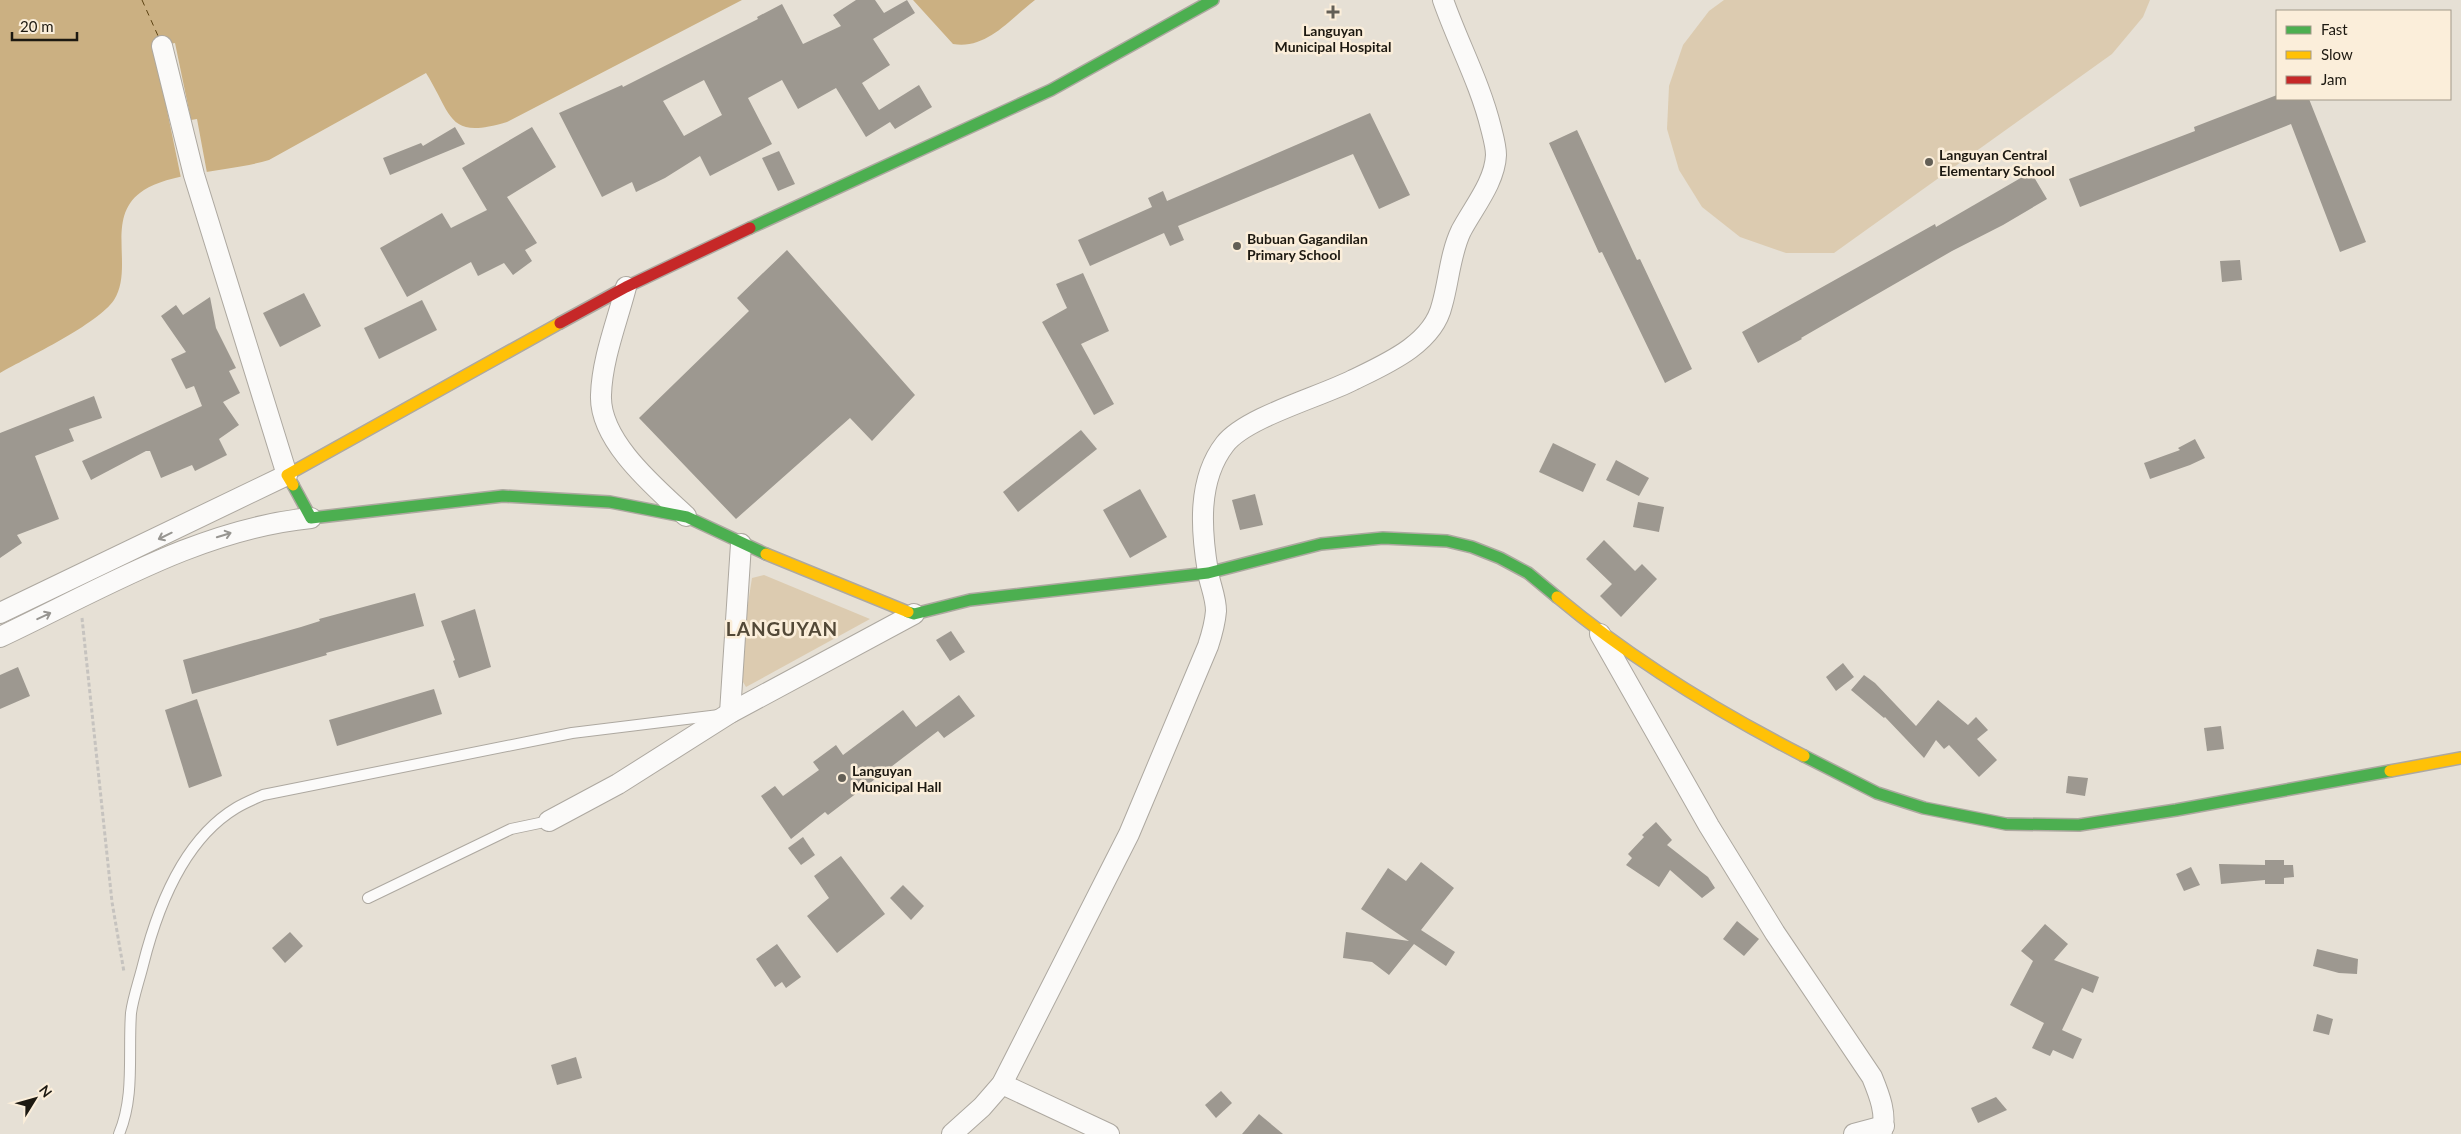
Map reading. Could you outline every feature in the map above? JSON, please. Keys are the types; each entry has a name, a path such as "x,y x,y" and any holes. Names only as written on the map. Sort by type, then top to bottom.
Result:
{"street":[{"path":"0,613 287,476 626,288 844,184 1051,90 1213,0"},
{"path":"952,1134 982,1107 1002,1084 1129,834 1187,699 1214,627 1216,609 1208,573 1203,508 1205,485 1213,464 1226,443 1244,429 1352,381 1394,358 1418,342 1433,325 1442,308 1454,250 1460,233 1483,193 1496,156 1485,103 1443,0"},
{"path":"162,46 194,175 287,476 311,518"},
{"path":"626,288 604,371 600,397 616,443 652,484 687,517"},
{"path":"0,637 199,543 258,525 503,496 610,502 687,517 741,544 914,614"},
{"path":"190,523 199,543"},
{"path":"549,821 618,784 730,713 914,614 970,600 1208,573 1321,544 1383,538 1447,541 1472,547 1500,558 1528,573 1599,632 1753,730 1877,792 1924,808 2006,824 2079,825 2176,810 2461,758"},
{"path":"730,713 741,544"},
{"path":"1599,632 1709,826 1775,933 1872,1077 1880,1096 1883,1130 1854,1134"},
{"path":"1002,1084 1109,1134"}],"lane":[{"path":"119,1134 128,1100 131,1012 150,938 172,882 193,849 213,826 235,809 263,795 572,733 730,713"},
{"path":"368,898 511,829 549,821"}],"path":[{"path":"80,600 112,902 125,975"}],"shaded area":[{"path":"0,0 742,0 507,122 487,127 473,128 462,126 448,112 426,73 269,160 186,175 156,184 144,190 132,201 125,214 122,228 122,273 120,287 114,300 106,309 78,329 0,373"},
{"path":"913,0 1035,0 998,31 977,42 965,45 953,44"},
{"path":"1724,0 2150,0 2143,17 2112,54 1834,253 1786,253 1740,237 1702,207 1679,170 1667,129 1669,86 1683,45 1709,11"},
{"path":"764,575 870,619 746,687 737,672 752,578"}],"pier":[{"path":"175,43 191,120 197,119 207,173 181,178 154,47"}],"building":[{"path":"856,0 875,0 884,13 907,0 915,13 873,39 890,65 862,83 879,110 919,85 932,107 895,129 890,122 866,137 836,88 798,109 782,80 748,98 772,144 710,176 700,156 665,178 636,192 632,182 602,197 559,113 622,85 623,87 758,19 757,17 782,4 803,44 841,26 833,15","holes":["704,80 722,115 684,136 663,101"]},
{"path":"2276,95 2276,100 2309,100 2366,242 2340,252 2291,124 2080,207 2069,179 2195,131 2194,127"},
{"path":"1370,113 1410,195 1379,209 1353,154 1178,226 1184,240 1170,246 1164,233 1090,266 1078,240 1152,207 1148,198 1163,191 1167,201"},
{"path":"455,127 465,144 390,175 383,158 421,143 423,146"},
{"path":"532,127 556,167 507,197 537,243 525,250 532,261 513,275 504,263 478,276 471,262 407,297 380,248 442,213 451,228 487,210 462,168"},
{"path":"1577,130 1637,260 1640,259 1692,369 1665,383 1602,252 1599,253 1549,143"},
{"path":"779,151 795,184 778,191 762,158"},
{"path":"2031,172 2047,199 2003,225 1952,251 1758,363 1742,332 1935,224 1936,227"},
{"path":"787,250 915,395 872,441 850,418 736,519 639,418 749,311 737,298"},
{"path":"2240,260 2242,280 2222,282 2220,261"},
{"path":"1083,273 1109,331 1081,344 1114,404 1094,415 1042,322 1067,308 1056,284"},
{"path":"304,293 321,326 280,347 263,313"},
{"path":"210,297 216,328 236,368 229,371 240,393 223,402 239,425 219,439 227,455 195,471 192,465 161,478 150,451 146,451 91,480 82,461 202,406 194,386 186,389 171,359 186,352 161,316 176,305 183,315"},
{"path":"422,300 437,330 379,359 364,328"},
{"path":"94,396 102,418 69,429 74,441 35,456 59,519 17,535 22,543 0,558 0,433"},
{"path":"1081,430 1097,449 1018,512 1003,492"},
{"path":"2195,439 2205,458 2150,479 2144,463 2180,450 2178,448"},
{"path":"1553,443 1596,464 1583,492 1539,472"},
{"path":"1616,460 1649,478 1639,496 1606,480"},
{"path":"1140,489 1167,537 1130,558 1103,510"},
{"path":"1255,494 1263,525 1240,530 1232,500"},
{"path":"1638,502 1664,507 1659,532 1633,527"},
{"path":"1604,540 1635,571 1642,564 1657,579 1621,617 1600,596 1612,584 1586,559"},
{"path":"415,593 424,626 326,653 327,655 192,694 183,660 301,627 320,621 319,619"},
{"path":"475,609 491,667 459,678 453,661 455,660 441,621"},
{"path":"951,631 965,652 950,661 936,640"},
{"path":"1843,663 1854,677 1836,691 1826,677"},
{"path":"18,667 30,696 0,709 0,675"},
{"path":"1864,675 1875,683 1916,726 1938,700 1968,725 1976,717 1988,730 1977,739 1997,760 1979,777 1949,745 1944,749 1936,740 1924,758 1885,717 1851,690"},
{"path":"434,689 442,714 337,746 329,720"},
{"path":"959,695 975,716 944,738 938,731 828,815 825,812 791,839 761,796 775,786 783,796 819,770 813,762 836,745 843,755 903,710 916,727"},
{"path":"197,699 222,776 189,788 165,710"},
{"path":"2221,726 2224,749 2207,751 2204,728"},
{"path":"2068,776 2088,778 2085,796 2066,793"},
{"path":"1656,822 1672,840 1667,845 1708,877 1715,888 1702,898 1670,870 1659,887 1626,865 1632,858 1628,854 1644,837 1642,835"},
{"path":"803,837 815,855 801,865 788,848"},
{"path":"841,856 885,914 837,953 807,916 829,898 814,876"},
{"path":"2265,860 2284,860 2284,865 2293,865 2294,877 2284,878 2284,884 2265,884 2265,880 2221,884 2219,864 2265,865"},
{"path":"1421,862 1454,888 1421,930 1455,952 1446,966 1414,944 1389,975 1372,962 1343,958 1346,932 1409,941 1361,909 1388,868 1406,881"},
{"path":"2191,867 2200,885 2184,891 2176,874"},
{"path":"903,885 924,906 911,920 890,898"},
{"path":"1737,921 1759,939 1744,956 1723,939"},
{"path":"2045,924 2068,944 2054,960 2099,977 2093,993 2082,988 2062,1030 2082,1039 2073,1059 2053,1050 2050,1056 2032,1048 2044,1023 2010,1005 2033,961 2021,951"},
{"path":"290,932 303,946 285,963 272,948"},
{"path":"777,944 801,977 786,988 782,982 775,987 756,959"},
{"path":"2317,949 2358,959 2357,974 2339,973 2313,966"},
{"path":"2317,1014 2333,1019 2329,1035 2313,1031"},
{"path":"576,1057 582,1078 557,1085 551,1065"},
{"path":"1221,1091 1232,1103 1216,1118 1205,1105"},
{"path":"1996,1097 2007,1110 1978,1123 1971,1108"},
{"path":"1259,1114 1283,1134 1242,1134"}],"ferry route":[{"path":"142,0 159,38"}],"traffic: fast":[{"path":"750,228 1051,90 1213,0"},
{"path":"293,485 311,518 503,496 610,502 687,517 766,554"},
{"path":"908,612 914,614 970,600 1208,573 1321,544 1383,538 1447,541 1472,547 1500,558 1528,573 1557,597"},
{"path":"1804,756 1877,793 1924,808 2006,824 2079,825 2176,810 2390,771"}],"traffic: slow":[{"path":"293,485 287,475 560,323"},
{"path":"766,554 908,612"},
{"path":"1557,597 1615,642 1676,683 1740,722 1804,756"},
{"path":"2390,771 2461,758"}],"traffic: jam":[{"path":"560,323 626,287 750,228"}],"place":[{"name":"Languyan Municipal Hospital","path":"1333,12"},
{"name":"Languyan Central Elementary School","path":"1929,162"},
{"name":"Bubuan Gagandilan Primary School","path":"1237,246"},
{"name":"Languyan Municipal Hall","path":"842,778"}],"district":[{"name":"LANGUYAN","path":"782,628"}]}
